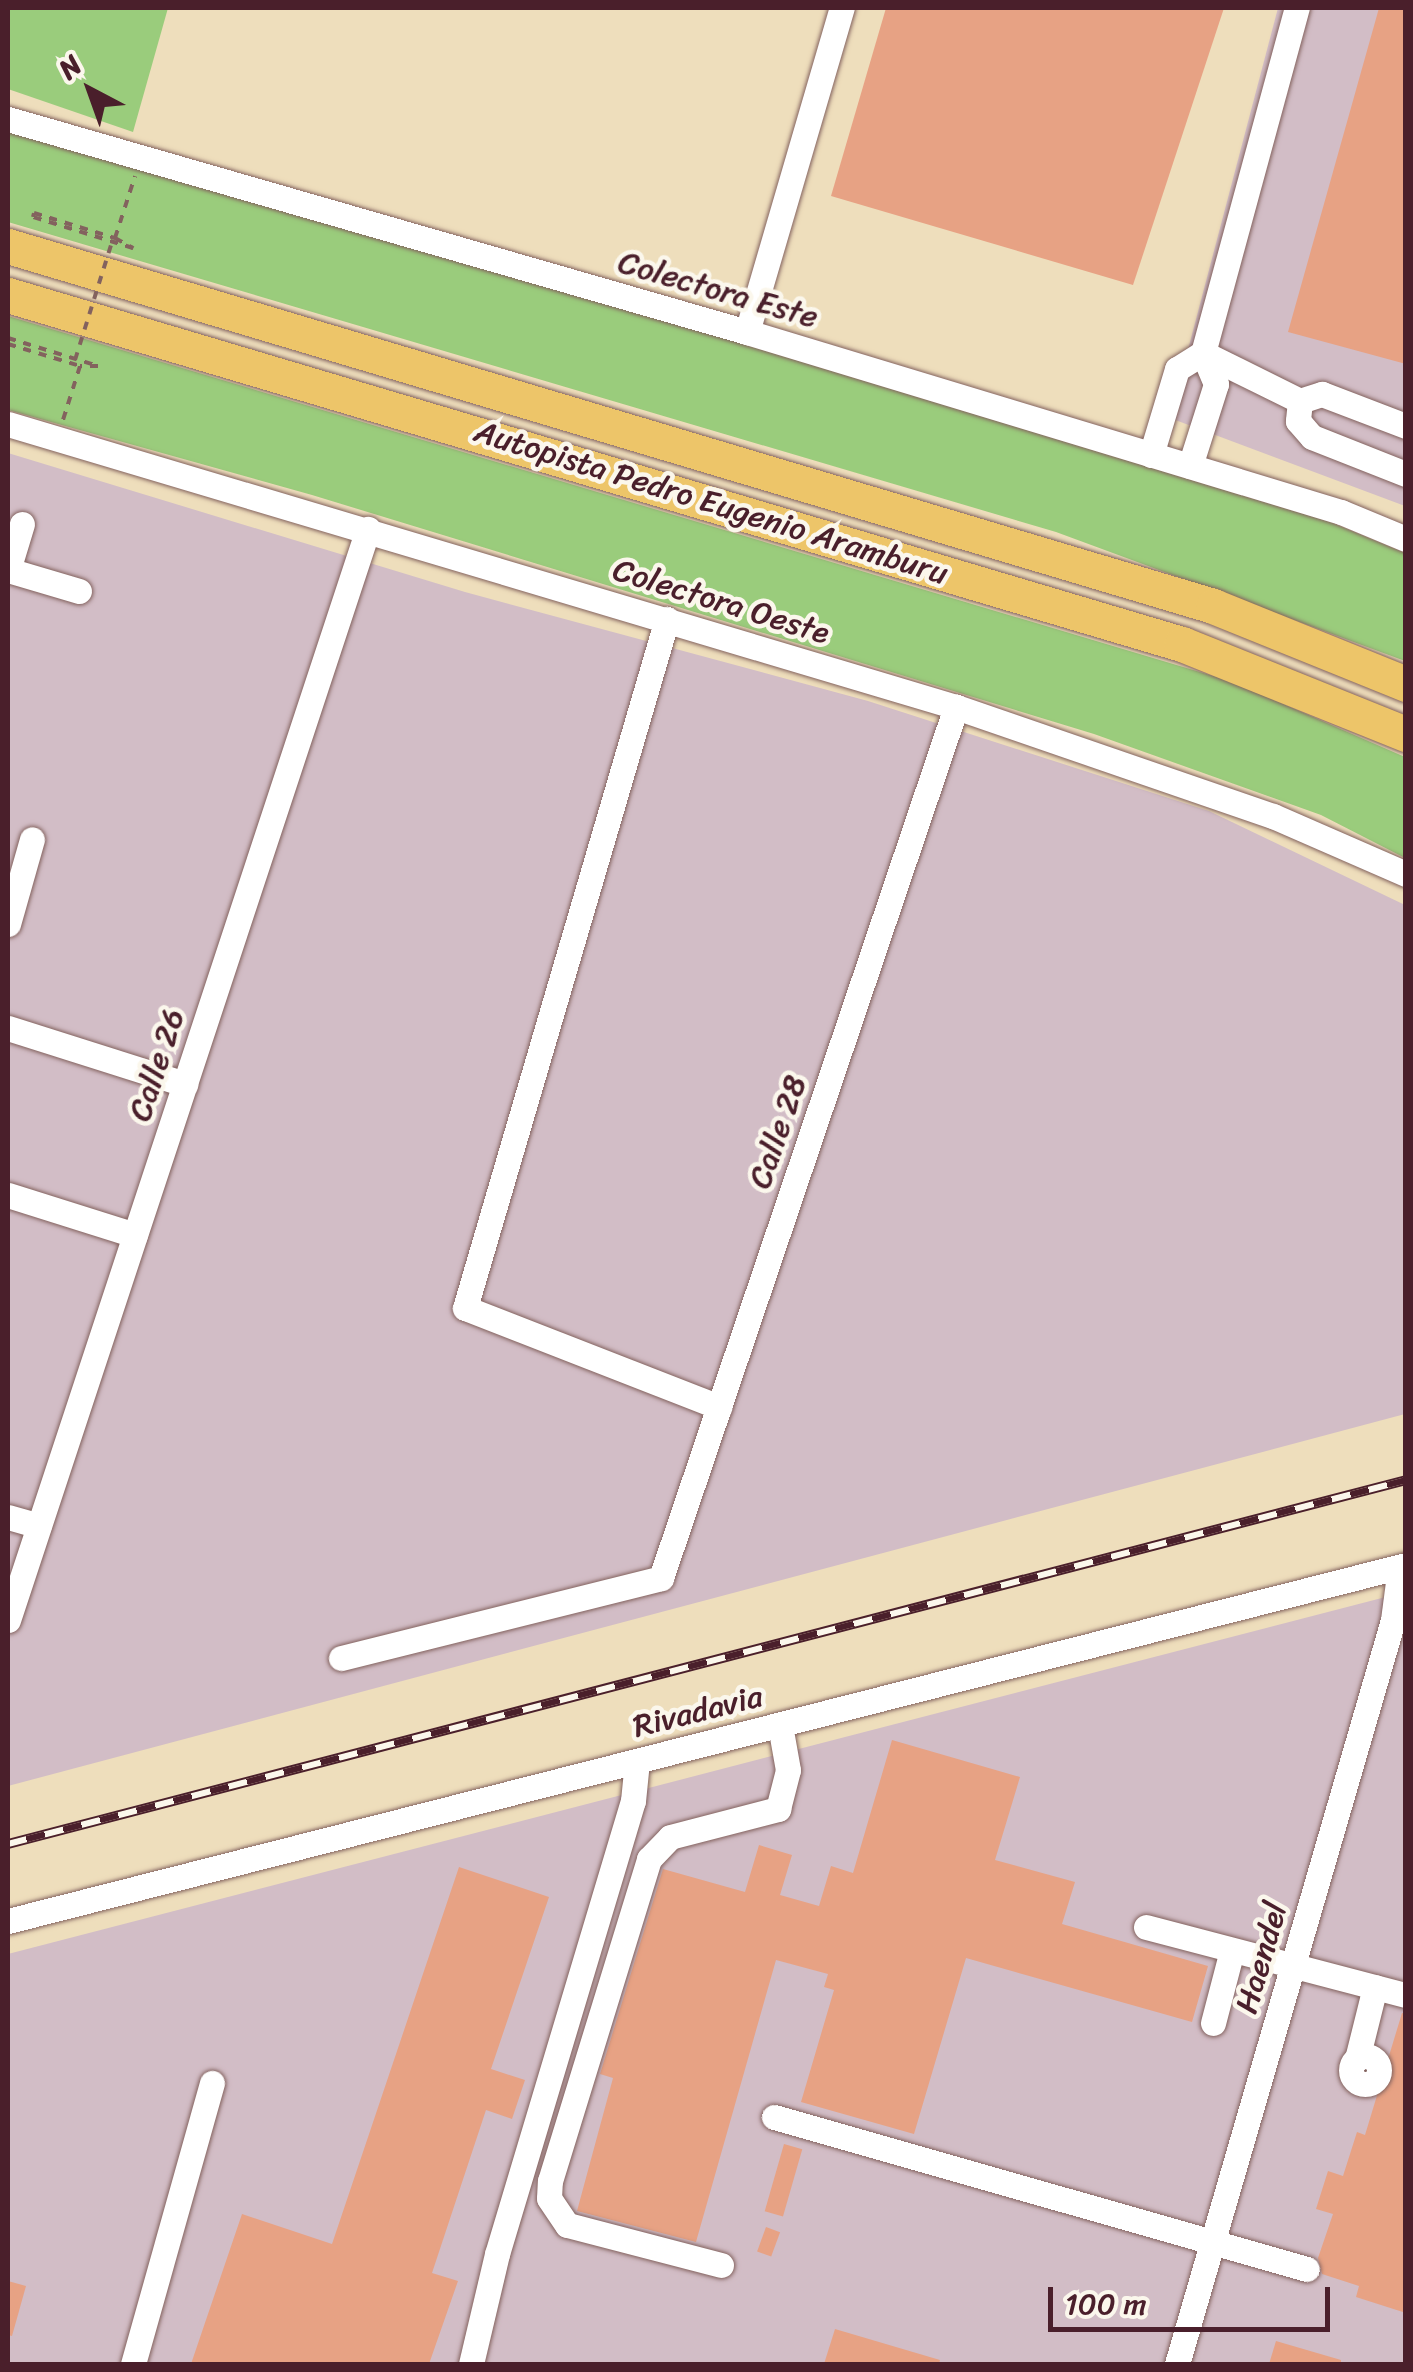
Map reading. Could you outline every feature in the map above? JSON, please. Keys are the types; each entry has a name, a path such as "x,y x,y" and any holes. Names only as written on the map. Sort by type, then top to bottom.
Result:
{"highway":[{"name":"Autopista Pedro Eugenio Aramburu","path":"8,246 1196,600 1406,684"},
{"name":"Autopista Pedro Eugenio Aramburu","path":"8,295 1164,638 1290,682 1406,734"}],"street":[{"path":"748,332 842,8"},
{"path":"1190,466 1216,384 1203,352 1297,8"},
{"name":"Colectora Este","path":"8,118 748,332 1190,466 1406,539"},
{"path":"1203,352 1300,402 1322,394 1406,426"},
{"path":"1152,455 1177,369 1203,352"},
{"path":"1300,402 1298,420 1312,437 1406,474"},
{"name":"Colectora Oeste","path":"8,424 956,707 1274,816 1406,874"},
{"path":"22,524 8,570 78,591"},
{"name":"Calle 26","path":"8,1620 368,529"},
{"path":"666,620 465,1308 719,1407"},
{"name":"Calle 28","path":"341,1658 661,1578 956,707"},
{"path":"8,924 32,838"},
{"path":"8,1028 185,1084"},
{"path":"8,1196 135,1235"},
{"path":"8,1517 38,1526"},
{"name":"Rivadavia","path":"8,1921 1403,1566"},
{"name":"Haendel","path":"1176,2364 1393,1620 1403,1566"},
{"path":"721,2265 567,2225 549,2198 550,2181 649,1860 670,1836 778,1809 788,1770 780,1724"},
{"path":"471,2364 495,2284 496,2254 633,1800 636,1761"},
{"path":"1146,1926 1231,1954 1406,1995"},
{"path":"1212,2023 1231,1954"},
{"path":"1357,2058 1375,1987"},
{"path":"133,2364 212,2083"},
{"path":"774,2116 1307,2269"}],"path":[{"path":"75,360 141,156"},
{"path":"34,212 114,240 32,217 34,212"},
{"path":"8,341 75,360 98,366 80,366 8,341"},
{"path":"57,439 80,366"}],"shaded area":[{"path":"1278,8 1405,8 1405,506 1170,418"},
{"path":"8,453 465,592 868,701 1209,811 1405,905 1405,1414 8,1786"},
{"path":"1405,1592 1405,2364 8,2364 8,1954"}],"green space":[{"path":"8,8 168,8 133,132 8,89"},
{"path":"8,131 661,319 1330,522 1405,553 1405,661 1056,532 8,222"},
{"path":"8,316 1230,681 1405,757 1405,858 1321,815 1094,734 312,495 8,410"}],"building":[{"path":"886,8 1224,8 1133,285 831,196"},
{"path":"1379,8 1406,8 1406,364 1288,332"},
{"path":"892,1740 1020,1777 995,1860 1075,1882 1062,1924 1208,1966 1192,2022 966,1958 914,2134 801,2102 834,1990 824,1987 828,1974 776,1960 696,2242 577,2211 613,2078 600,2074 663,1869 745,1892 759,1845 792,1855 780,1895 819,1906 831,1866 853,1873"},
{"path":"459,1867 549,1897 491,2069 525,2080 512,2119 486,2110 432,2273 458,2281 429,2364 191,2364 242,2214 332,2244"},
{"path":"1402,2013 1406,2014 1406,2313 1356,2297 1359,2286 1322,2274 1318,2258 1333,2214 1316,2209 1328,2171 1343,2176 1357,2132 1365,2135"},
{"path":"784,2144 802,2149 783,2217 765,2211"},
{"path":"766,2227 780,2232 771,2257 757,2251"},
{"path":"8,2281 26,2286 12,2336 8,2335"},
{"path":"835,2329 940,2360 939,2364 824,2364"},
{"path":"1276,2341 1341,2360 1341,2364 1269,2364"}],"railway":[{"path":"8,1844 1406,1480"}]}
